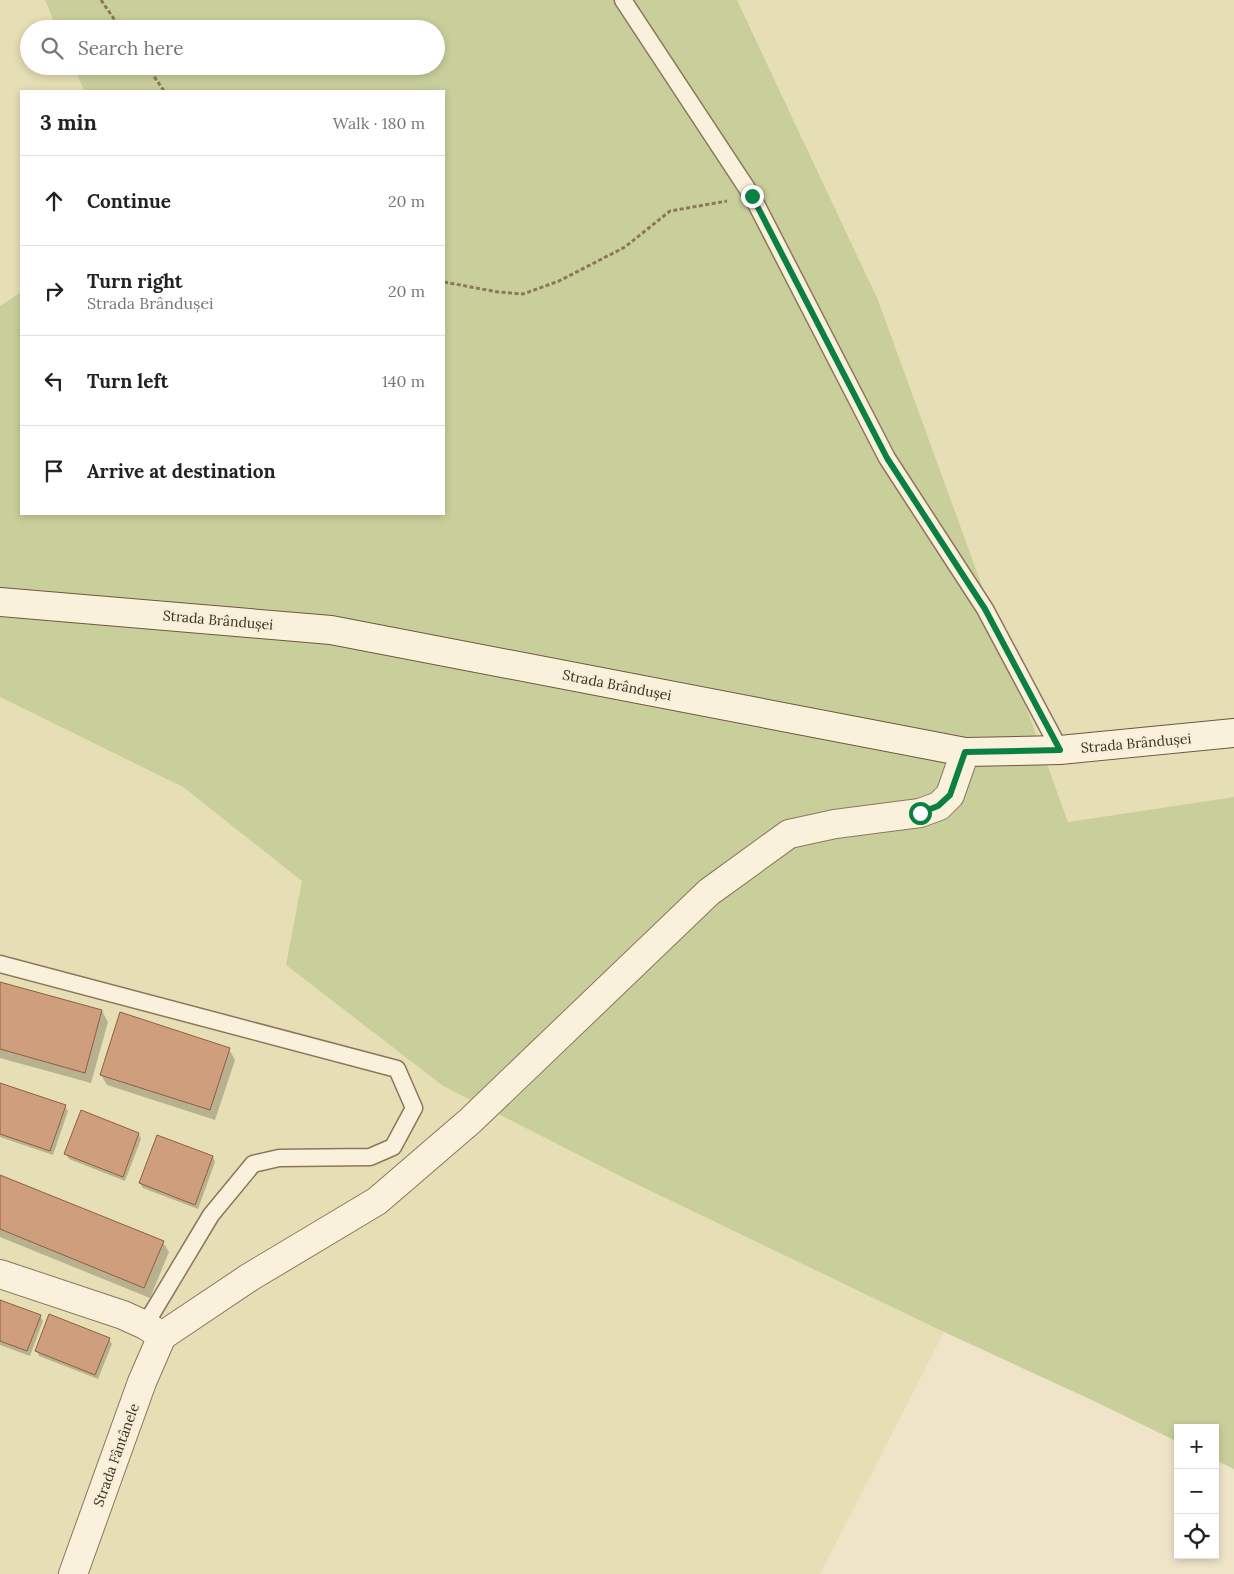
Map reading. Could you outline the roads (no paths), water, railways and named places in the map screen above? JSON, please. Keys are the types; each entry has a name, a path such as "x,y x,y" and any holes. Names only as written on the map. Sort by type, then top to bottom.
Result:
{"street":[{"name":"Strada Brândușei","path":"0,602 331,630 965,752 1060,750 1234,733"},
{"path":"0,1274 123,1315 154,1330 250,1277 377,1201 470,1121 709,892 789,834 836,824 920,813 938,806 950,795 965,752"},
{"name":"Strada Fântânele","path":"73,1574 142,1382 154,1330"}],"lane":[{"path":"623,0 752,196 887,458 985,609 1060,750"},
{"path":"0,964 397,1069 414,1108 393,1147 370,1157 279,1158 253,1164 210,1215 154,1330"}]}
